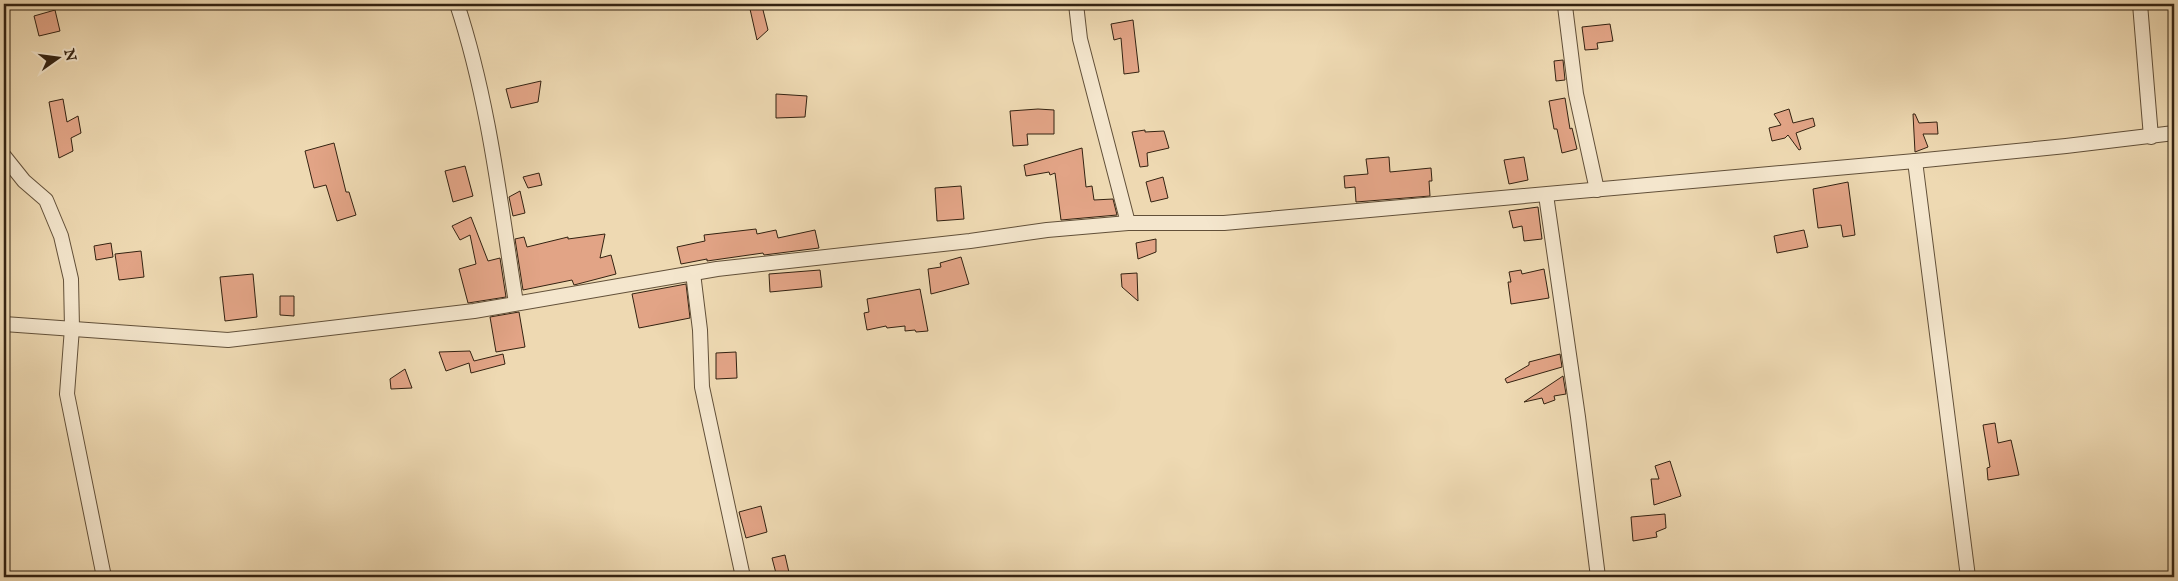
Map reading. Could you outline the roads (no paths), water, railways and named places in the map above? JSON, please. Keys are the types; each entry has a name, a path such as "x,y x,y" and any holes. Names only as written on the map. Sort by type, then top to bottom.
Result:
{"street":[{"path":"457,4 472,51 487,118 516,303"},
{"path":"1076,4 1080,38 1128,223"},
{"path":"2140,4 2151,137"},
{"path":"1565,6 1576,94 1596,190"},
{"path":"4,324 228,340 464,312 693,273 970,241 1047,230 1128,223 1224,223 1915,161 2151,137 2174,133"},
{"path":"4,156 24,181 46,200 61,236 71,279 72,328 67,394 104,577"},
{"path":"1915,161 1968,577"},
{"path":"1546,195 1578,417 1598,577"},
{"path":"693,273 700,330 702,387 743,577"}]}
